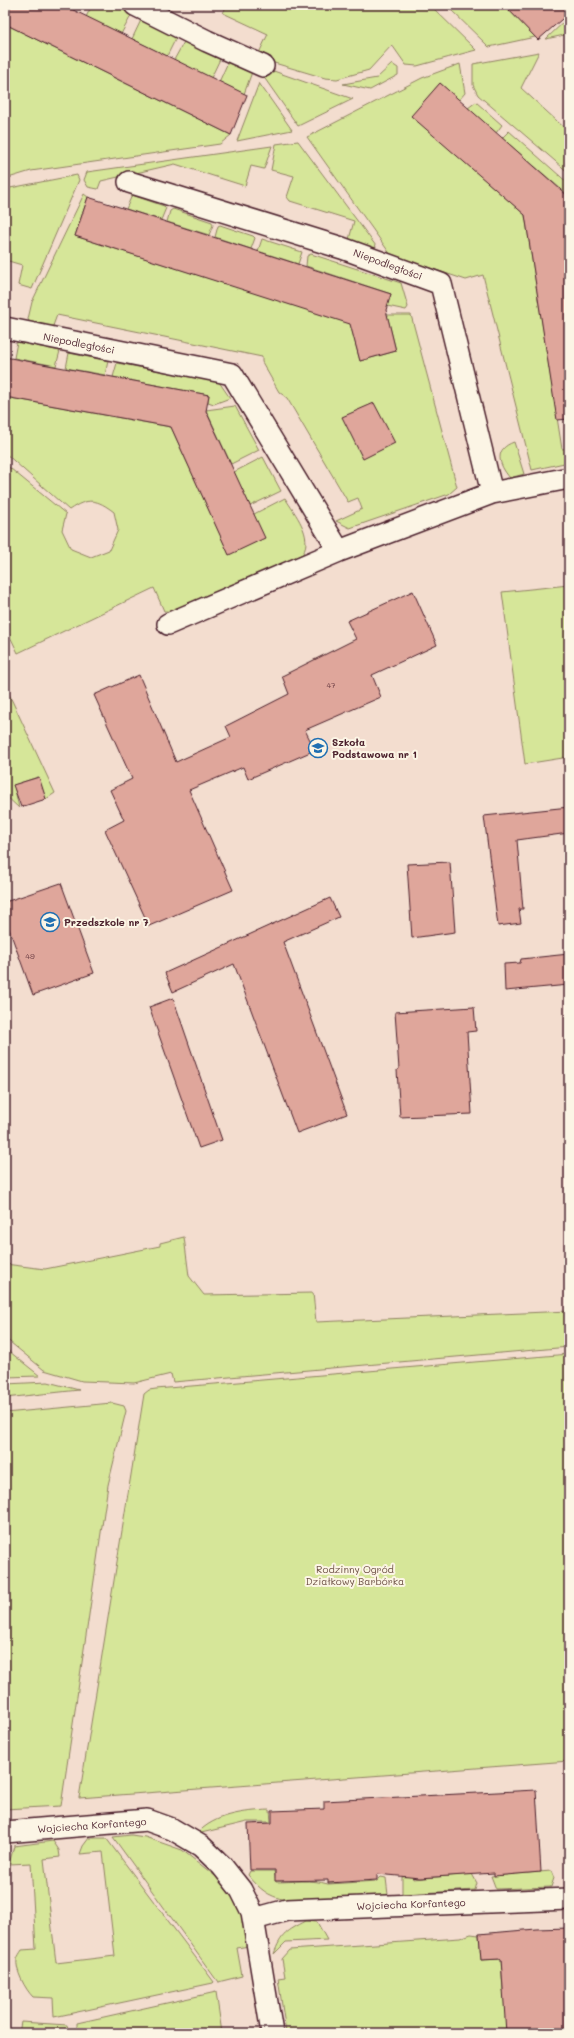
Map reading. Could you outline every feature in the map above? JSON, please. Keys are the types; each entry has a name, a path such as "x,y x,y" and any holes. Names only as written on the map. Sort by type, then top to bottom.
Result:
{"street":[{"path":"135,5 207,41 262,66"},
{"name":"Niepodległości","path":"129,182 342,248 440,284 492,493"},
{"name":"Niepodległości","path":"5,328 232,374 339,551"},
{"path":"168,624 339,551 492,493 569,478"},
{"name":"Wojciecha Korfantego","path":"5,1832 147,1820 172,1829 201,1846 222,1866 241,1890 254,1919 272,2033"},
{"name":"Wojciecha Korfantego","path":"254,1919 287,1910 569,1899"}],"green space":[{"path":"92,5 114,5 132,14 121,34 86,17"},
{"path":"227,5 430,5 476,50 417,66 406,65 392,45 369,70 337,79 325,78 271,62 271,57 259,53 268,34 223,13"},
{"path":"446,5 504,5 535,37 489,47"},
{"path":"569,17 569,34 546,39"},
{"path":"142,18 177,36 167,56 132,39"},
{"path":"5,24 231,135 220,144 31,171 5,179"},
{"path":"185,40 221,57 211,78 174,60"},
{"path":"539,52 521,88 569,132 569,173 478,95 473,85 473,64"},
{"path":"229,60 252,72 244,94 219,82"},
{"path":"392,64 398,68 398,75 370,90 343,84 377,78"},
{"path":"460,64 465,93 459,100 440,83 412,116 525,215 562,449 569,448 569,462 532,470 483,275 466,280 391,255 307,137 422,78"},
{"path":"268,69 353,99 298,126 263,76"},
{"path":"259,83 292,130 237,141"},
{"path":"476,102 502,125 496,133 468,108"},
{"path":"509,131 569,184 569,196 502,138"},
{"path":"298,141 376,246 374,250 348,243 354,221 290,201 287,197 294,176 271,170 276,144"},
{"path":"272,146 264,169 251,166 245,186 175,164 101,181 98,189 88,187 84,180 87,172"},
{"path":"77,175 79,180 32,289 18,285 22,265 5,260 5,189"},
{"path":"84,194 88,197 75,236 350,323 360,361 396,351 387,315 411,315 457,487 449,494 350,528 336,521 362,509 358,498 348,502 287,398 279,392 262,362 262,357 57,315 50,334 32,328 28,319 32,302"},
{"path":"132,195 164,206 166,208 161,220 126,209"},
{"path":"173,209 212,222 213,225 209,235 167,222 170,211"},
{"path":"220,225 253,236 255,238 251,249 215,237 218,226"},
{"path":"262,239 302,252 298,264 258,251"},
{"path":"311,254 401,283 408,307 406,310 387,306 391,294 306,266 307,256"},
{"path":"17,342 60,351 56,366 14,358"},
{"path":"69,353 108,361 105,375 66,368"},
{"path":"117,363 219,382 230,398 214,404 208,402 209,395 113,377"},
{"path":"5,397 171,427 229,554 254,514 285,498 302,525 306,539 306,547 303,554 179,612 164,611 154,588 18,653 5,626 5,464 66,514 62,530 71,549 91,557 109,550 118,530 114,512 102,504 92,501 87,501 69,510 5,453"},
{"path":"235,406 259,450 231,464 206,410"},
{"path":"514,442 524,474 510,478 503,467 500,457 503,449"},
{"path":"263,457 281,491 250,506 234,472"},
{"path":"569,585 569,757 525,764 502,592"},
{"path":"8,692 55,793 46,799 38,777 14,785 19,808 5,795 5,698"},
{"path":"184,1237 189,1276 204,1295 313,1293 316,1322 569,1311 569,1347 173,1382 171,1374 134,1383 82,1381 44,1370 5,1338 5,1264 45,1269 160,1246 160,1243"},
{"path":"5,1348 40,1376 5,1377"},
{"name":"Rodzinny Ogród Działkowy Barbórka","path":"569,1354 569,1761 79,1798 144,1394 149,1390 156,1389"},
{"path":"48,1382 79,1390 5,1398 5,1384"},
{"path":"112,1403 124,1406 126,1411 108,1485 61,1806 5,1809 5,1413"},
{"path":"270,1810 271,1822 247,1822 197,1834 204,1827 221,1818 251,1811"},
{"path":"131,1835 145,1837 182,1850 219,1879 239,1901 249,1946 237,1948 242,1976 218,1982 113,1837"},
{"path":"89,1838 106,1838 214,1982 213,1983 54,2017 53,1998 33,1997 30,1994 21,1979 17,1958 22,1950 36,1949 31,1863 9,1864 14,1846 53,1841 59,1850 60,1857 44,1859 56,1963 115,1956 103,1852 80,1854 83,1846"},
{"path":"250,1871 274,1871 276,1882 309,1881 328,1884 377,1881 381,1877 386,1878 388,1895 286,1900 269,1894 260,1888 248,1875"},
{"path":"551,1871 554,1878 551,1887 496,1889 491,1876"},
{"path":"472,1874 477,1883 475,1890 402,1894 402,1877 412,1876 413,1879"},
{"path":"306,1921 317,1922 327,1940 286,1942 274,1954 282,1937"},
{"path":"471,1934 479,1935 481,1960 501,1959 503,1991 569,2025 435,2033 286,2033 278,1978 285,1977 282,1959 290,1950 460,1938"},
{"path":"216,1992 222,2033 77,2033 77,2023"},
{"path":"21,2022 67,2025 69,2033 19,2033"}],"building":[{"path":"5,5 63,5 247,95 231,135 5,24"},
{"path":"504,5 569,5 569,13 538,40"},
{"path":"440,83 569,197 569,209 566,213 569,233 569,419 557,420 525,215 411,116"},
{"path":"88,197 391,294 386,310 396,351 360,361 350,324 75,236"},
{"path":"5,357 209,395 206,411 265,538 229,555 171,427 5,397"},
{"path":"374,403 395,443 363,459 342,417"},
{"path":"413,591 437,645 372,675 381,697 305,730 315,750 248,779 243,767 189,790 233,890 149,926 105,830 124,820 110,790 132,779 94,695 139,675 176,762 231,737 226,726 289,694 282,676 356,639 347,621"},
{"path":"39,777 46,799 21,807 13,785"},
{"path":"569,807 569,833 517,840 523,909 519,909 521,923 498,926 484,816"},
{"path":"450,862 455,932 412,938 407,864"},
{"path":"61,883 94,973 33,995 5,918 5,902"},
{"path":"330,898 339,917 283,942 347,1114 297,1133 234,964 173,992 165,973"},
{"path":"569,954 569,985 505,991 504,964 520,963 521,959"},
{"path":"173,998 222,1140 199,1148 149,1007"},
{"path":"474,1007 476,1031 467,1032 472,1114 400,1117 397,1070 399,1069 395,1012"},
{"path":"536,1790 541,1872 494,1876 494,1873 420,1878 377,1874 377,1880 328,1883 328,1880 275,1881 275,1870 250,1870 248,1824 272,1823 272,1811 324,1809 324,1801"},
{"path":"569,1928 569,2033 506,2033 501,1959 481,1960 479,1934"}],"place":[{"name":"Szkoła Podstawowa nr 1","path":"318,748"},
{"name":"Przedszkole nr 7","path":"50,922"}]}
